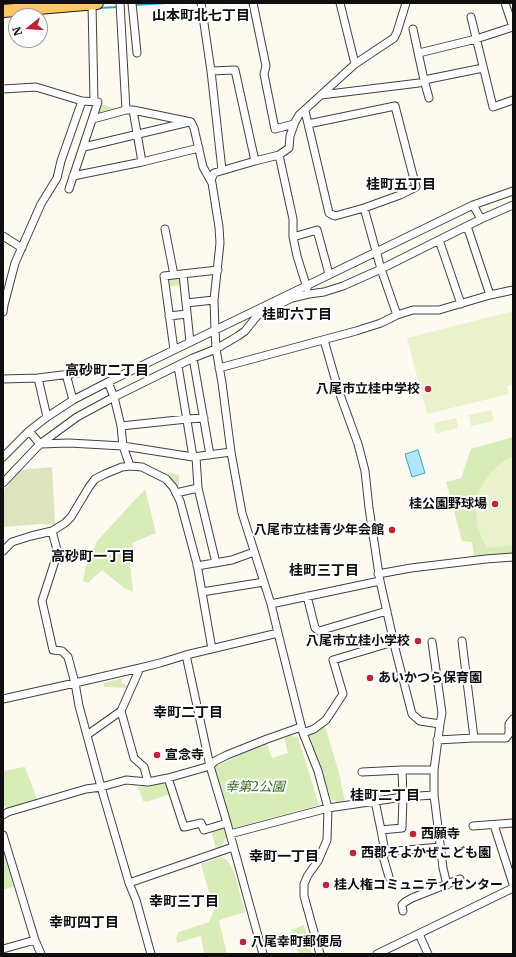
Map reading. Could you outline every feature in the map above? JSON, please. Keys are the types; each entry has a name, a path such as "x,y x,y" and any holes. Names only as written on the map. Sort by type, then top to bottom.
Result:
{"main road":[{"path":"3,11 93,6"}],"street":[{"path":"253,3 266,66 264,74 275,129 294,124"},
{"path":"340,3 355,64"},
{"path":"211,180 214,173 255,161 279,156 289,148 290,136 299,115 355,64 394,38 405,5 413,3"},
{"path":"419,53 476,39 513,27 505,3"},
{"path":"201,4 211,70 222,170"},
{"path":"120,5 129,110 138,135 142,162"},
{"path":"93,6 94,101"},
{"path":"133,6 137,53"},
{"path":"471,17 493,107 513,100"},
{"path":"413,29 419,53 422,82 429,98"},
{"path":"321,95 422,82 483,68"},
{"path":"211,70 235,70 255,161"},
{"path":"3,89 36,87 82,101 98,102 69,189"},
{"path":"3,308 15,264 41,204 57,178 61,161 82,101"},
{"path":"305,111 308,124 329,213 335,216 364,208 400,195 416,187 395,106 308,124"},
{"path":"93,119 129,110 191,122"},
{"path":"84,147 191,122"},
{"path":"191,122 194,128 203,167 211,180 219,227 220,243 214,300 216,349 231,452 242,513 271,604 302,730 318,771 328,808 327,840 318,861 308,875 304,884 304,896 320,954"},
{"path":"73,176 142,162 199,148"},
{"path":"279,156 293,219 294,237 298,257 309,294"},
{"path":"3,457 29,431 47,416 73,400 306,285 473,205 513,191"},
{"path":"3,483 40,444 77,417 193,358 216,349 245,331 257,316 265,310 292,298 324,292 342,286 513,204"},
{"path":"473,205 481,219"},
{"path":"364,208 380,269 397,315"},
{"path":"467,226 490,296"},
{"path":"165,229 174,275"},
{"path":"294,237 317,230 330,274"},
{"path":"3,236 22,248"},
{"path":"439,240 461,304"},
{"path":"174,350 164,276 218,270"},
{"path":"183,274 190,342"},
{"path":"219,368 381,323 397,315 413,310 439,310 513,290"},
{"path":"186,302 214,300"},
{"path":"170,316 187,314"},
{"path":"324,340 338,389 358,444 365,471 379,577 393,642 412,714 420,721 440,724"},
{"path":"193,358 210,455"},
{"path":"178,366 198,488 216,563"},
{"path":"3,379 38,378 78,373"},
{"path":"66,374 73,400"},
{"path":"38,378 47,416"},
{"path":"108,382 114,397 121,426 123,446 130,466"},
{"path":"121,426 204,418"},
{"path":"29,431 40,444"},
{"path":"40,444 69,443 123,446 194,457 231,452"},
{"path":"3,551 12,542 52,531 65,523 71,517 89,486 96,479 112,471 130,466 142,467 166,479 173,487 180,501 197,566 212,649"},
{"path":"176,493 198,488"},
{"path":"52,531 57,550 42,601 53,650 62,651 68,657 79,706 101,787 151,954"},
{"path":"197,566 232,560 254,552"},
{"path":"271,604 307,596 411,568 513,557"},
{"path":"202,592 264,582"},
{"path":"307,596 315,628 319,631 387,611"},
{"path":"3,699 75,684 278,633"},
{"path":"462,641 474,738"},
{"path":"3,815 8,812 59,796 126,780 148,782 168,778 210,766 215,761 267,739 302,730 314,729 326,720 343,694 333,660 393,642"},
{"path":"432,642 442,713 434,770 434,795 443,868 447,885"},
{"path":"186,655 210,766 263,954"},
{"path":"87,735 120,711 140,668"},
{"path":"120,711 134,758 144,767 148,782"},
{"path":"437,740 506,738 509,734 509,724 513,719"},
{"path":"381,830 402,828 402,770"},
{"path":"362,772 434,770"},
{"path":"168,778 184,827 201,822 204,830 227,823"},
{"path":"230,834 328,808 403,797 434,795"},
{"path":"374,801 386,852"},
{"path":"473,826 513,823"},
{"path":"494,825 513,884"},
{"path":"3,836 35,940 41,954"},
{"path":"130,883 233,847"},
{"path":"389,877 382,853 440,847"},
{"path":"403,911 402,905 412,898 460,879"},
{"path":"377,954 389,951 418,934 513,888"},
{"path":"418,934 428,954"},
{"path":"3,949 35,940"}],"green space":[{"path":"100,104 122,110 96,117"},
{"path":"178,277 181,279 182,285 169,287 169,278"},
{"path":"513,311 513,384 507,386 509,394 427,414 407,338"},
{"path":"491,410 494,421 471,426 469,415"},
{"path":"456,418 458,428 436,434 434,423"},
{"path":"513,437 513,554 474,557 472,542 462,541 446,482 461,478 471,449"},
{"name":"桂公園野球場","path":"513,456 513,545 487,548 477,526 476,509 479,491 493,470"},
{"path":"52,467 55,525 41,524 3,527 3,491 20,470"},
{"path":"162,472 179,475 179,489 162,475"},
{"path":"145,489 156,533 132,543 133,550 129,551 133,592 124,588 102,570 88,583 83,581 85,569 97,541"},
{"path":"123,678 121,683 129,686 129,688 104,687 104,683"},
{"path":"325,726 339,773 345,802 338,803 331,799 309,733"},
{"name":"幸第2公園","path":"290,736 298,737 319,805 234,828 230,822 214,769 217,766 244,753 267,744 272,758 288,753 284,738"},
{"path":"25,767 37,799 8,808 3,805 3,771"},
{"path":"164,782 168,784 171,794 146,802 143,801 138,787"},
{"path":"219,827 224,828 227,836 221,848 216,849 211,830"},
{"path":"3,844 15,886 3,890"},
{"path":"221,857 228,861 234,872 245,912 219,921 227,954 204,954 201,936 177,943 176,937 179,932 209,922 214,910 201,864"},
{"path":"304,925 312,954 297,954 298,953 291,930"}],"water":[{"path":"418,450 425,473 412,477 405,454"}],"waterway":[{"path":"134,5 167,3"},
{"path":"98,8 118,7"}],"place":[{"name":"八尾市立桂中学校","path":"428,389"},
{"name":"桂公園野球場","path":"495,504"},
{"name":"八尾市立桂青少年会館","path":"392,530"},
{"name":"八尾市立桂小学校","path":"418,641"},
{"name":"あいかつら保育園","path":"370,678"},
{"name":"宣念寺","path":"157,755"},
{"name":"西願寺","path":"413,834"},
{"name":"西郡そよかぜこども園","path":"353,853"},
{"name":"桂人権コミュニティセンター","path":"326,885"},
{"name":"八尾幸町郵便局","path":"243,942"}],"district":[{"name":"山本町北七丁目","path":"201,16"},
{"name":"桂町五丁目","path":"401,185"},
{"name":"桂町六丁目","path":"297,315"},
{"name":"高砂町二丁目","path":"107,371"},
{"name":"高砂町一丁目","path":"93,557"},
{"name":"桂町三丁目","path":"324,571"},
{"name":"幸町二丁目","path":"188,713"},
{"name":"桂町二丁目","path":"385,796"},
{"name":"幸町一丁目","path":"284,857"},
{"name":"幸町三丁目","path":"184,902"},
{"name":"幸町四丁目","path":"84,923"}]}
